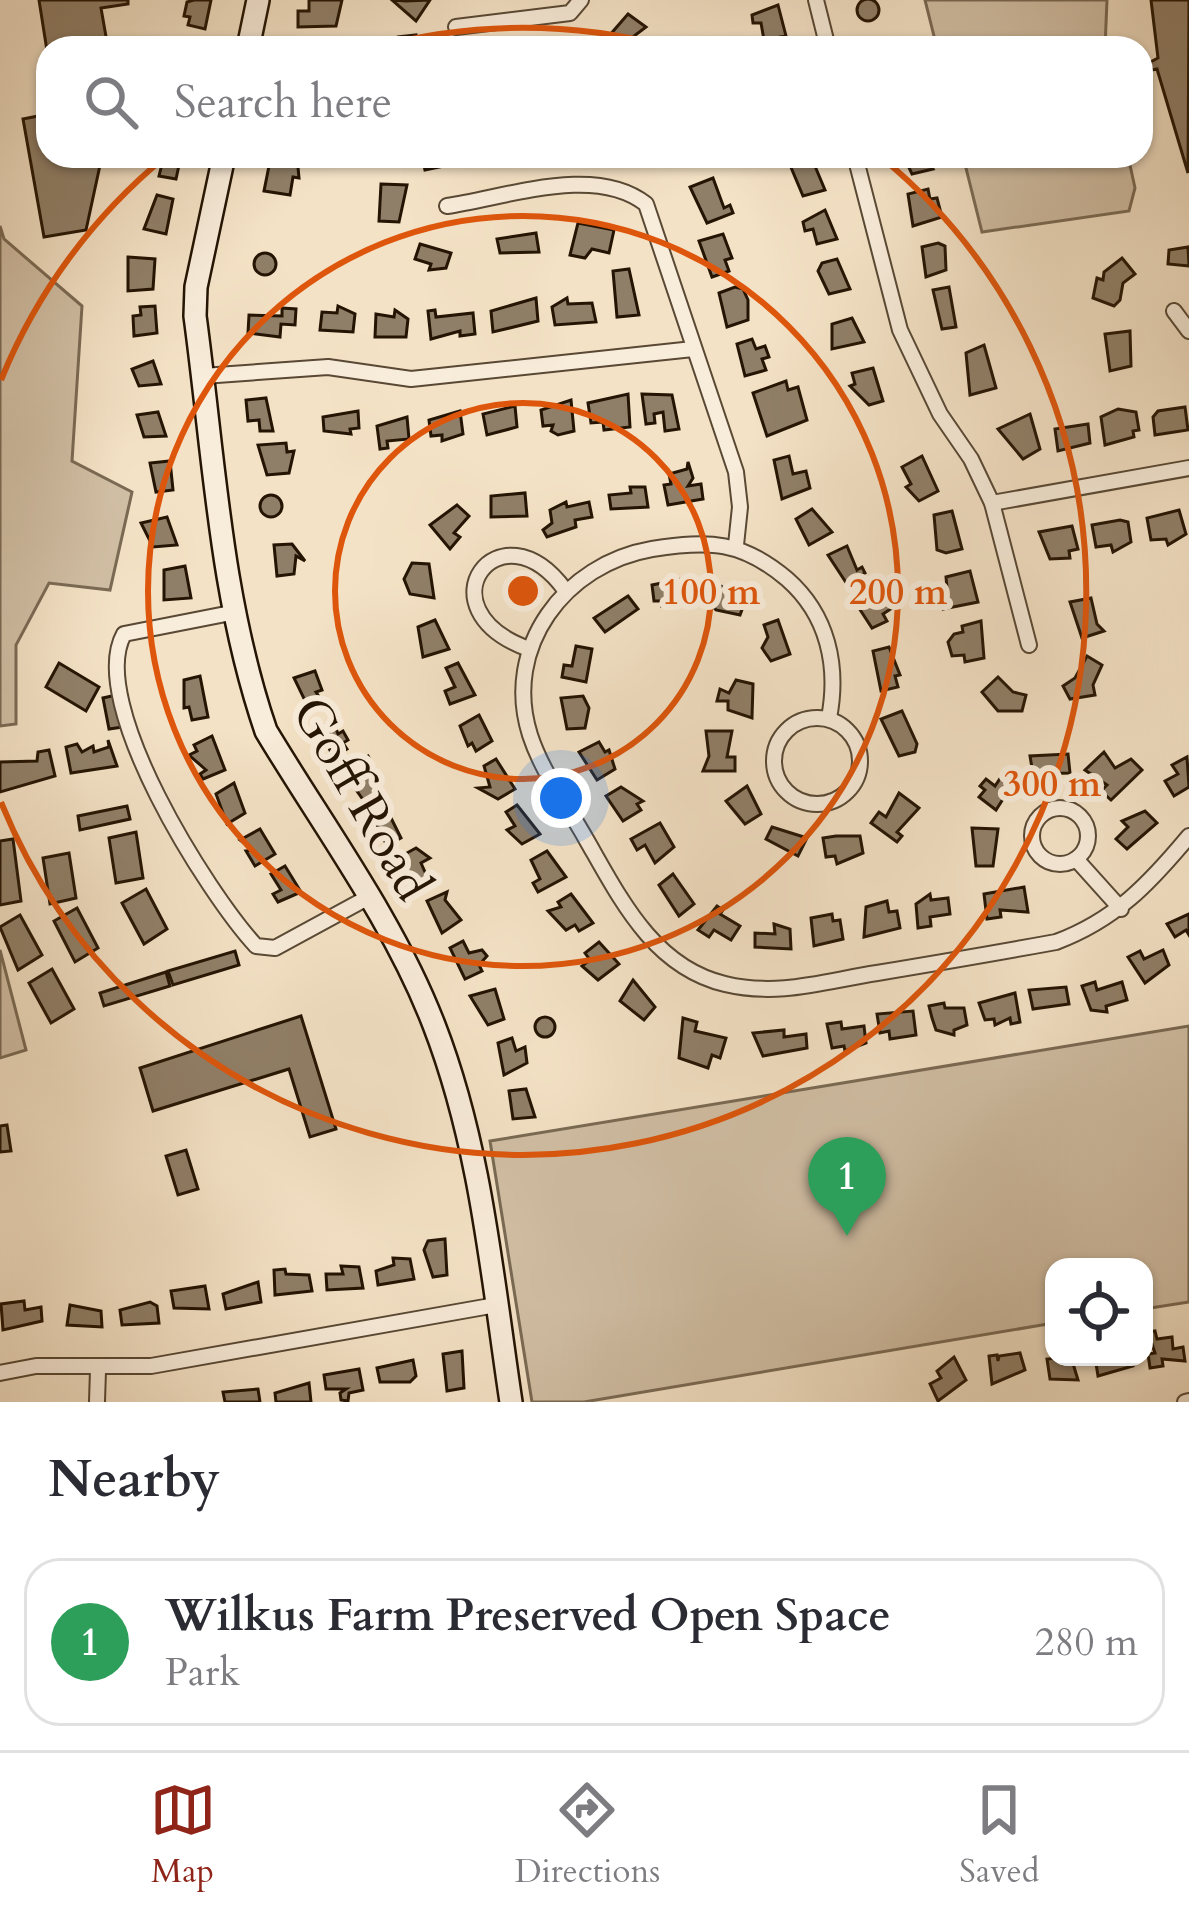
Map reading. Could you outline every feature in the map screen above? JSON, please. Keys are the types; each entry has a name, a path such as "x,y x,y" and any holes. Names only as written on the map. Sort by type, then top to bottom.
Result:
{"street":[{"path":"250,36 258,0"},
{"path":"456,27 570,13 581,0"},
{"path":"816,0 825,36"},
{"name":"Goff Road","path":"221,168 196,286 212,482 236,613 266,731 367,898 434,1025 465,1123 511,1402"},
{"path":"858,168 900,330 940,414 971,458 992,503 1029,645"},
{"path":"447,206 598,183 627,189 646,204 736,472 740,507 736,545"},
{"path":"1174,311 1189,331"},
{"path":"203,376 328,367 411,379 693,349"},
{"path":"992,503 1189,468"},
{"path":"829,718 836,677 815,611 782,575 736,545 680,544 636,552 565,590 529,649 523,704 545,769 639,927 692,971 720,983 781,992 1056,942 1092,928 1146,890 1189,836"},
{"path":"529,649 487,627 473,597 480,572 493,561 524,554 546,566 565,590"},
{"path":"236,613 124,634 117,647 130,736 152,786 236,924 256,946 275,948 367,898"},
{"path":"809,717 829,718 847,728 858,743 862,763 856,782 843,796 825,804 806,803 788,794 776,778 773,758 778,740 791,725 809,717"},
{"path":"1060,807 1083,819 1087,845 1076,860 1057,864 1034,848 1032,829 1043,812 1060,807"},
{"path":"1076,860 1121,909"},
{"path":"0,1373 36,1366 98,1370 151,1366 496,1305"},
{"path":"97,1402 98,1370"}],"shaded area":[{"path":"925,0 1107,0 1106,36 934,36"},
{"path":"966,168 1131,168 1135,188 1129,211 982,232"},
{"path":"0,226 4,239 82,306 72,461 132,492 110,590 49,583 16,645 16,724 0,726"},
{"path":"0,950 26,1050 0,1058"},
{"path":"1189,1026 1189,1302 1153,1308 1153,1258 1045,1258 1045,1325 584,1402 532,1402 490,1141"}],"building":[{"path":"868,-1 879,10 868,21 857,10"},
{"path":"39,0 128,0 128,4 101,8 106,36 45,36"},
{"path":"211,0 205,29 188,25 190,17 184,16 187,2"},
{"path":"309,0 342,0 336,26 298,27 298,11 309,11"},
{"path":"392,0 406,1 430,0 416,21"},
{"path":"1151,0 1189,0 1188,173 1157,69 1153,70 1158,58"},
{"path":"778,5 786,36 763,36 761,23 753,23 752,15"},
{"path":"628,14 646,27 634,36 609,36"},
{"path":"36,116 36,168 99,168 86,230 44,237 23,119"},
{"path":"161,168 178,168 176,179 159,176"},
{"path":"269,168 298,168 299,178 293,177 290,195 264,191"},
{"path":"791,168 816,168 825,190 803,196"},
{"path":"713,178 724,208 730,205 733,213 707,223 690,187"},
{"path":"381,184 407,185 399,222 379,221"},
{"path":"928,189 930,199 937,198 942,217 913,226 908,194"},
{"path":"157,195 173,199 166,234 144,229"},
{"path":"825,210 837,239 817,244 813,229 805,231 803,222"},
{"path":"578,223 614,230 609,253 592,249 585,258 570,255"},
{"path":"536,233 539,252 500,253 497,239"},
{"path":"723,234 732,258 725,260 729,271 712,277 699,241"},
{"path":"420,244 451,253 446,268 429,270 431,264 415,259"},
{"path":"945,246 946,270 926,277 922,247"},
{"path":"1188,247 1189,266 1168,264 1169,250"},
{"path":"265,253 276,264 265,275 254,264"},
{"path":"128,257 155,259 153,289 128,291"},
{"path":"1122,258 1135,274 1123,283 1120,300 1114,306 1093,298 1097,278 1103,280 1104,272"},
{"path":"837,259 850,289 829,294 818,271 822,263"},
{"path":"629,269 639,315 617,317 613,271"},
{"path":"949,287 956,327 942,329 933,290"},
{"path":"743,289 748,300 748,320 727,327 719,293"},
{"path":"536,298 538,321 493,332 491,311"},
{"path":"567,298 568,304 592,303 596,322 555,325 552,307"},
{"path":"155,306 157,333 134,336 133,316 141,315 140,307"},
{"path":"338,306 355,314 353,332 320,330 322,312 337,313"},
{"path":"282,308 296,309 295,325 281,324 280,337 248,333 249,315 282,316"},
{"path":"395,310 408,319 406,337 375,337 376,314 394,317"},
{"path":"435,310 436,317 473,313 475,334 460,336 460,331 431,339 428,311"},
{"path":"852,318 864,342 832,349 832,324"},
{"path":"1130,331 1131,366 1110,371 1105,334"},
{"path":"752,339 756,349 765,346 769,357 762,359 766,370 745,376 737,344"},
{"path":"984,345 996,388 970,395 966,353"},
{"path":"153,361 161,384 139,386 132,369"},
{"path":"873,368 883,401 869,405 850,386 855,384 852,373"},
{"path":"786,381 788,390 798,387 807,420 767,436 753,393"},
{"path":"628,394 630,427 604,430 603,422 591,423 588,403"},
{"path":"642,394 672,395 679,429 665,431 663,412 654,414 655,423 646,424"},
{"path":"266,398 273,431 260,431 259,420 248,421 246,400"},
{"path":"571,400 574,431 558,435 551,431 553,425 543,426 541,410"},
{"path":"515,406 517,427 487,435 483,414"},
{"path":"1185,407 1188,430 1155,435 1153,417 1158,411"},
{"path":"1118,409 1136,412 1139,430 1133,431 1134,437 1105,445 1101,417"},
{"path":"358,411 359,428 350,429 351,434 324,431 323,417"},
{"path":"460,411 463,434 442,441 442,435 431,436 429,420"},
{"path":"158,412 166,436 144,437 137,415"},
{"path":"1030,414 1040,449 1023,459 998,429"},
{"path":"407,417 409,439 387,441 388,448 380,449 377,426"},
{"path":"1088,424 1090,443 1058,451 1055,429"},
{"path":"286,443 287,452 294,451 289,473 267,475 258,445"},
{"path":"789,456 793,474 806,471 810,488 782,499 774,460"},
{"path":"922,456 938,491 919,501 906,487 911,484 902,467"},
{"path":"170,461 173,490 156,492 150,463"},
{"path":"688,462 693,478 688,486 701,484 703,499 668,505 664,485 671,484 669,474 687,469"},
{"path":"630,487 645,487 648,507 611,509 609,495 631,493"},
{"path":"525,493 527,516 491,517 491,496"},
{"path":"271,495 282,506 271,517 260,506"},
{"path":"566,502 567,507 589,502 592,517 575,520 576,527 547,537 543,530 552,523 550,510"},
{"path":"457,505 469,516 454,533 460,537 450,549 430,525"},
{"path":"812,509 832,532 809,545 796,519"},
{"path":"1179,510 1186,534 1168,545 1166,539 1151,540 1147,518"},
{"path":"952,511 962,549 946,553 937,550 934,515"},
{"path":"167,517 177,545 153,547 141,523"},
{"path":"1128,522 1131,542 1113,552 1111,545 1096,547 1092,525"},
{"path":"1072,526 1078,549 1069,551 1070,558 1050,559 1039,532"},
{"path":"292,544 305,561 296,556 294,574 277,576 274,545"},
{"path":"847,546 857,570 862,567 865,573 847,584 828,555"},
{"path":"412,563 429,564 434,598 410,594 404,579"},
{"path":"185,566 191,598 164,600 164,570"},
{"path":"970,571 978,602 943,609 940,600 948,599 946,577"},
{"path":"686,578 688,600 662,606 662,601 654,601 652,585"},
{"path":"713,582 746,599 740,615 716,610 706,599"},
{"path":"875,593 892,608 883,614 887,621 872,628 855,602"},
{"path":"628,596 638,609 605,632 594,618"},
{"path":"1091,598 1097,624 1104,631 1082,638 1070,602"},
{"path":"435,620 449,649 423,657 418,627"},
{"path":"778,620 790,654 771,661 762,648 768,637 764,625"},
{"path":"981,621 984,658 965,662 964,655 952,656 948,642 954,634 963,632 962,626"},
{"path":"576,646 592,649 586,682 562,677 564,665 572,666"},
{"path":"889,647 900,675 895,676 898,687 881,691 873,651"},
{"path":"1087,656 1102,665 1093,685 1095,695 1070,699 1063,686 1075,678"},
{"path":"59,663 99,687 86,711 46,687"},
{"path":"458,663 475,695 450,704 445,691 455,687 446,668"},
{"path":"315,671 322,690 316,692 325,706 310,711 294,678"},
{"path":"200,676 208,717 192,720 189,707 184,708 184,680"},
{"path":"998,677 1013,692 1026,695 1022,711 998,711 982,692"},
{"path":"736,680 753,684 752,718 728,710 728,701 717,701 720,689 729,693"},
{"path":"116,695 123,727 109,729 103,698"},
{"path":"583,696 589,708 585,728 567,729 561,698"},
{"path":"902,711 917,744 915,752 899,756 881,719"},
{"path":"479,715 492,741 476,751 472,743 468,746 460,726"},
{"path":"333,720 338,734 343,731 348,740 343,743 347,749 333,757 320,728"},
{"path":"706,731 732,731 727,757 735,757 735,771 703,771 709,756"},
{"path":"212,736 225,770 203,779 200,774 206,770 189,755 197,751 194,745"},
{"path":"108,740 117,766 71,773 66,747 77,744 82,752 93,746 94,752 109,747"},
{"path":"599,742 605,752 609,750 615,769 597,780 579,752"},
{"path":"49,750 55,776 0,792 0,762 37,761 38,752"},
{"path":"1104,752 1115,768 1131,759 1142,770 1111,800 1101,791 1107,785 1085,770"},
{"path":"1068,754 1070,773 1033,774 1030,756"},
{"path":"368,756 379,778 373,781 374,795 364,801 342,770"},
{"path":"1187,757 1189,787 1174,796 1165,781 1178,774 1172,765"},
{"path":"496,759 515,789 498,799 478,788 490,787 484,766"},
{"path":"1005,771 1015,780 996,810 979,797 985,790 980,786 986,779 995,786"},
{"path":"234,783 245,813 227,824 216,794"},
{"path":"747,786 761,814 745,824 726,801"},
{"path":"621,787 643,801 637,804 641,810 623,821 606,796"},
{"path":"899,793 919,808 897,832 902,836 897,842 871,823 879,812 886,817"},
{"path":"517,805 540,834 522,844 507,830 515,826 506,812"},
{"path":"127,806 130,819 80,830 78,816"},
{"path":"385,806 401,838 387,846 372,814"},
{"path":"1145,811 1157,823 1127,849 1116,839 1128,827 1122,821"},
{"path":"660,823 674,847 655,863 645,845 637,850 631,839"},
{"path":"772,827 807,838 798,856 766,839"},
{"path":"972,828 998,829 993,866 976,866"},
{"path":"260,829 275,854 255,866 246,851 253,850 240,840"},
{"path":"136,832 143,878 116,883 109,838"},
{"path":"860,836 863,853 837,864 835,856 826,857 823,838"},
{"path":"13,839 21,901 0,905 0,841"},
{"path":"416,848 430,858 421,863 429,881 416,889 398,858"},
{"path":"547,851 566,877 538,892 533,883 540,879 531,860"},
{"path":"69,853 76,898 50,904 43,858"},
{"path":"285,866 301,892 278,902 273,894 281,890 271,874"},
{"path":"673,874 694,904 679,916 659,885"},
{"path":"1024,887 1028,912 1000,910 1001,917 987,919 984,894"},
{"path":"146,889 167,929 144,944 122,903"},
{"path":"447,892 445,900 461,920 442,933 427,901"},
{"path":"571,894 593,923 579,931 575,925 566,930 548,911 561,907 558,902"},
{"path":"930,894 931,900 948,898 950,914 930,917 931,926 918,928 916,904"},
{"path":"887,901 889,912 897,911 900,928 864,937 866,907"},
{"path":"717,906 723,910 720,914 740,926 731,940 714,930 709,937 698,930"},
{"path":"77,908 98,948 75,962 54,921"},
{"path":"832,914 833,921 840,920 843,939 814,946 811,918"},
{"path":"1189,914 1189,935 1186,930 1175,937 1167,924"},
{"path":"20,915 42,955 18,970 0,927"},
{"path":"774,924 790,929 791,949 755,947 755,933 775,934"},
{"path":"463,941 469,953 482,950 487,956 479,965 482,971 465,979 450,948"},
{"path":"599,942 619,964 598,980 582,966 590,960 585,953"},
{"path":"1163,950 1169,965 1145,983 1128,957 1140,951 1144,959"},
{"path":"235,951 239,965 173,985 168,971"},
{"path":"52,969 74,1009 51,1023 29,983"},
{"path":"166,972 170,986 104,1006 100,993"},
{"path":"633,980 655,1007 644,1020 620,1001"},
{"path":"1095,982 1097,990 1122,982 1127,1000 1106,1006 1107,1012 1091,1010 1082,986"},
{"path":"1066,987 1069,1004 1033,1009 1029,990"},
{"path":"495,989 504,1019 488,1025 470,996"},
{"path":"1015,993 1020,1022 1011,1024 1010,1018 995,1025 994,1019 985,1020 979,1003"},
{"path":"944,1003 945,1008 964,1008 967,1025 954,1030 954,1035 936,1030 932,1018 929,1006"},
{"path":"913,1011 916,1035 890,1039 889,1031 880,1033 877,1014"},
{"path":"301,1016 336,1129 310,1137 289,1069 153,1111 140,1068"},
{"path":"545,1017 555,1027 545,1037 535,1027"},
{"path":"683,1018 697,1022 695,1031 726,1038 720,1058 712,1055 708,1068 679,1058"},
{"path":"841,1022 842,1029 864,1026 866,1043 845,1051 844,1046 832,1048 827,1024"},
{"path":"784,1030 784,1037 806,1034 807,1048 763,1056 753,1033"},
{"path":"512,1038 516,1051 525,1047 527,1063 504,1075 498,1043"},
{"path":"526,1089 535,1117 513,1119 509,1091"},
{"path":"7,1125 11,1151 0,1152 0,1126"},
{"path":"186,1150 198,1189 178,1195 166,1156"},
{"path":"445,1239 447,1275 433,1277 424,1250 428,1241"},
{"path":"393,1258 410,1259 414,1279 378,1285 376,1271 394,1265"},
{"path":"341,1266 359,1267 363,1288 327,1290 326,1274 343,1274"},
{"path":"285,1269 286,1274 309,1275 312,1291 275,1295 274,1270"},
{"path":"258,1282 261,1302 226,1309 223,1294"},
{"path":"205,1286 209,1309 174,1308 171,1291"},
{"path":"24,1301 25,1310 41,1307 42,1321 3,1330 1,1304"},
{"path":"150,1302 157,1306 159,1323 122,1325 120,1310"},
{"path":"70,1305 101,1311 102,1327 67,1325"},
{"path":"1153,1331 1157,1339 1172,1337 1173,1349 1183,1347 1185,1361 1162,1359 1163,1366 1150,1368 1155,1353"},
{"path":"462,1351 464,1388 447,1391 443,1354"},
{"path":"1020,1353 1025,1370 992,1384 989,1356 997,1355 998,1361 999,1356"},
{"path":"954,1357 966,1380 938,1401 930,1384 941,1378 937,1371"},
{"path":"413,1360 416,1376 410,1382 380,1382 377,1368"},
{"path":"1048,1366 1074,1366 1078,1380 1050,1379"},
{"path":"1096,1366 1133,1366 1098,1376"},
{"path":"359,1369 363,1390 349,1393 348,1401 341,1400 340,1393 346,1389 326,1389 324,1375"},
{"path":"309,1383 311,1402 276,1402 275,1393"},
{"path":"258,1389 260,1402 225,1402 223,1392"}],"place":[{"name":"Wilkus Farm Preserved Open Space","path":"847,1236"}]}
